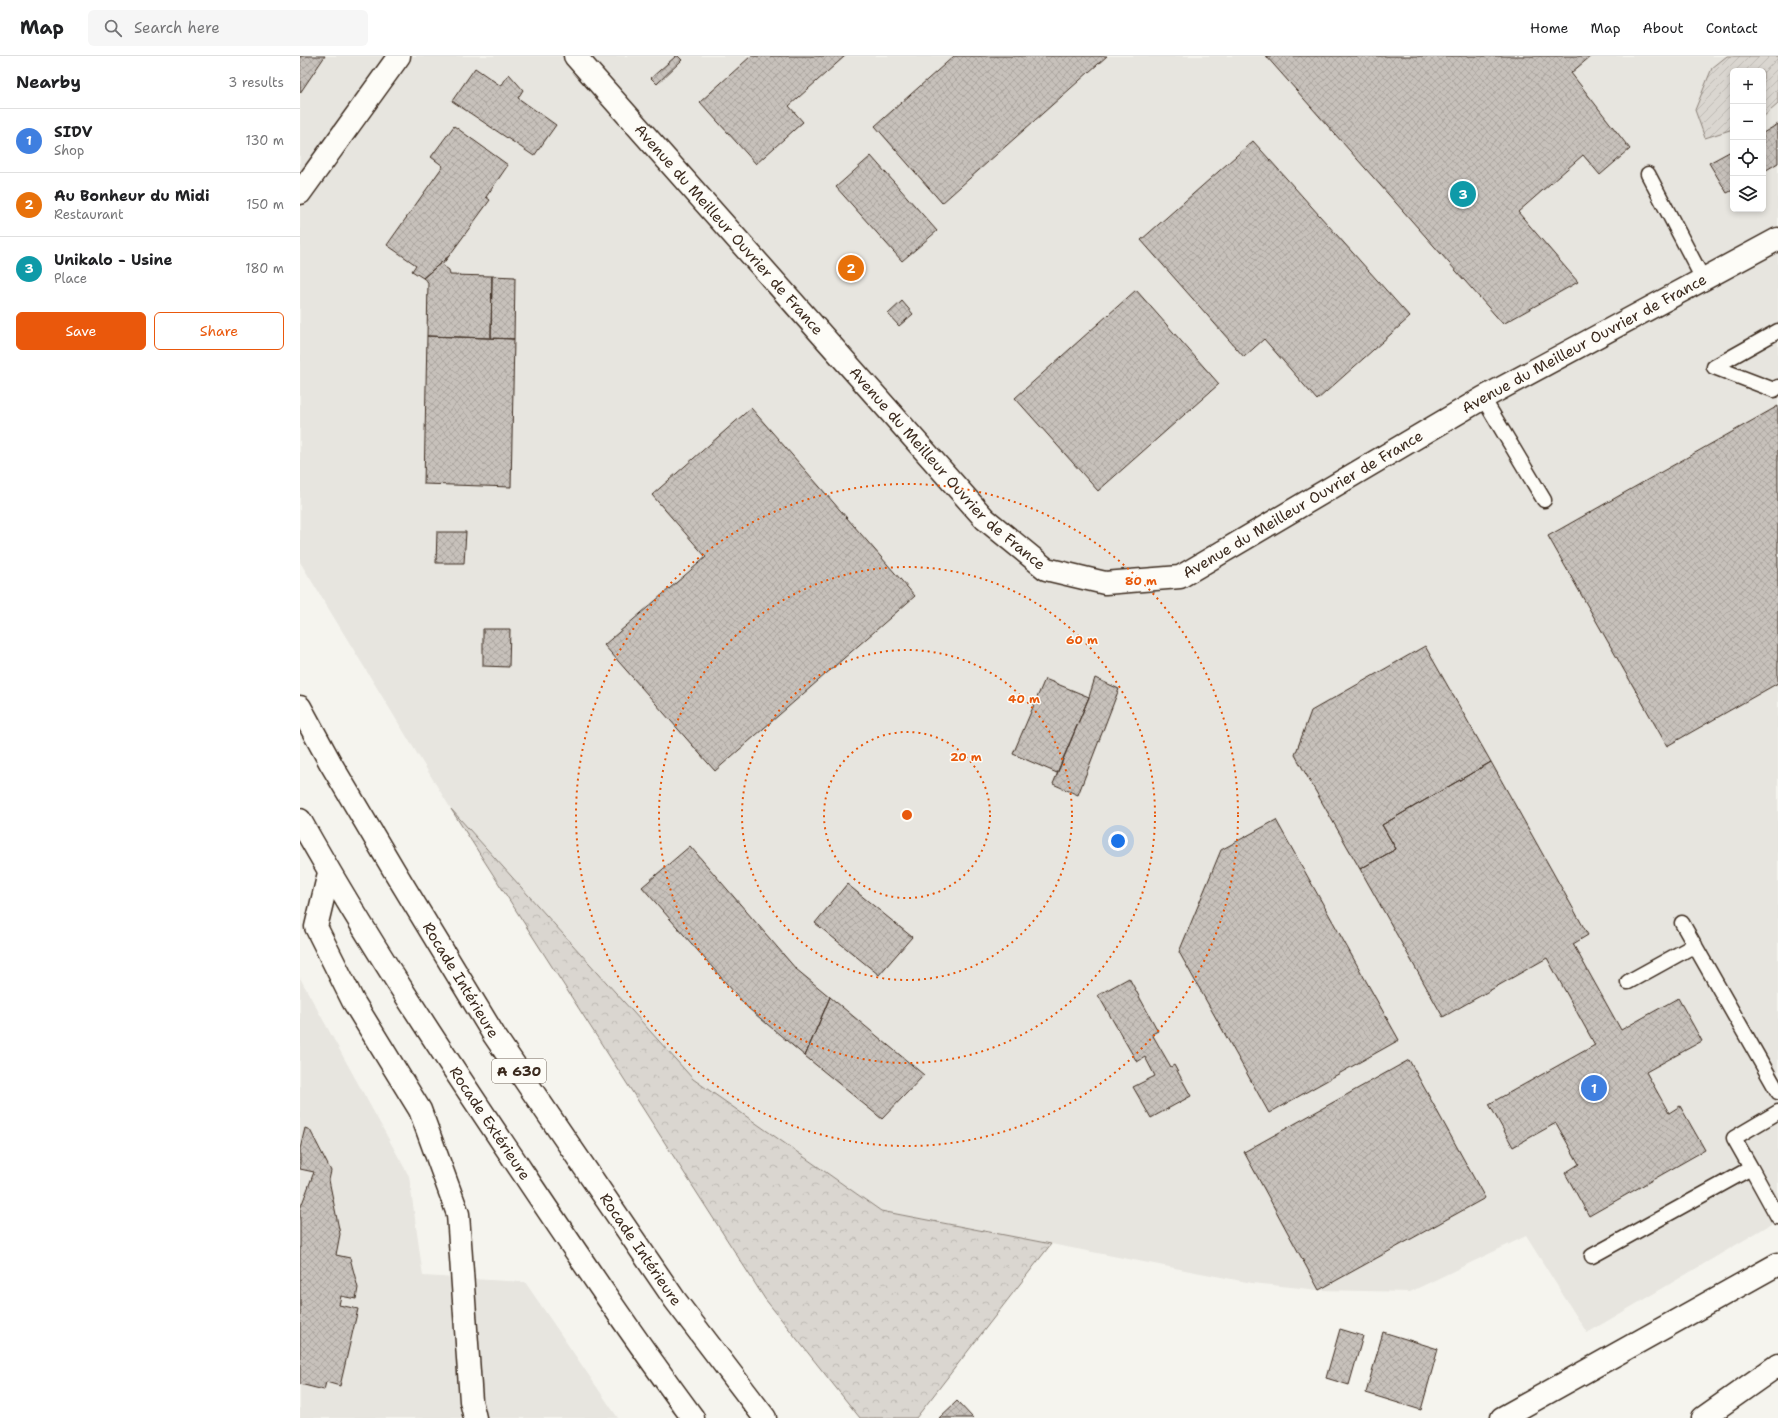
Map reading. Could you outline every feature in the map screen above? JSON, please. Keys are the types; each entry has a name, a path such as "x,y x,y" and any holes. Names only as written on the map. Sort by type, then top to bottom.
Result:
{"main road":[{"path":"300,193 344,135 399,56"},
{"name":"Avenue du Meilleur Ouvrier de France","path":"575,56 984,519 1046,569 1104,583 1180,577 1483,398 1778,239"},
{"name":"Rocade Intérieure","path":"300,707 331,764 387,859 494,1035 676,1300 765,1418"},
{"name":"Rocade Extérieure","path":"300,820 329,873 461,1081 636,1342 693,1418"},
{"path":"329,873 316,927 353,1001 420,1110 458,1214 471,1400 474,1418"},
{"path":"1502,1418 1778,1264"},
{"path":"1703,1418 1778,1365"}],"lane":[{"path":"1648,174 1703,279"},
{"path":"1778,332 1714,367 1774,390 1778,387"},
{"path":"1483,398 1544,500"},
{"path":"1682,923 1778,1092"},
{"path":"1628,982 1694,945"},
{"path":"1778,1112 1734,1138 1778,1217"},
{"path":"1592,1256 1751,1168"}],"shaded area":[{"path":"300,56 1778,56 1778,1220 1587,1333 1526,1236 1410,1292 1319,1290 1252,1283 881,1211 693,1079 451,809 300,562"},
{"path":"300,978 409,1176 423,1276 525,1282 618,1418 300,1418"}],"green space":[{"path":"1727,56 1778,56 1778,104 1766,114 1766,68 1730,68 1730,130 1705,138 1695,110 1712,68"},
{"path":"451,809 693,1079 881,1211 1051,1244 916,1418 860,1418 765,1299"}],"building":[{"path":"300,56 325,56 300,93"},
{"path":"676,56 682,60 657,84 651,78"},
{"path":"751,56 845,56 789,106 803,122 756,164 700,102"},
{"path":"954,56 1107,56 942,203 875,126"},
{"path":"1266,56 1591,56 1571,73 1630,149 1600,175 1583,155 1518,212 1578,282 1503,324"},
{"path":"475,68 501,86 509,74 523,90 518,98 556,125 534,156 452,101"},
{"path":"1778,124 1778,163 1766,170 1766,140 1766,131"},
{"path":"454,126 508,165 486,197 490,200 449,256 423,278 412,271 416,265 387,245 443,166 431,157"},
{"path":"1253,141 1410,317 1317,400 1264,339 1244,357 1141,240"},
{"path":"1730,152 1730,192 1727,193 1709,163"},
{"path":"871,156 937,231 902,261 836,187"},
{"path":"449,256 442,265 449,270 450,275 492,276 491,338 427,336 428,282 423,278"},
{"path":"492,276 515,277 514,339 491,338"},
{"path":"1136,290 1219,384 1098,491 1015,398"},
{"path":"902,301 913,314 899,326 888,314"},
{"path":"427,336 514,339 511,487 424,484"},
{"path":"1778,406 1778,683 1667,746 1548,536"},
{"path":"751,408 915,596 715,771 604,645 706,557 652,495"},
{"path":"437,532 466,532 464,563 436,563"},
{"path":"483,629 510,629 509,667 483,666"},
{"path":"1425,646 1491,762 1382,825 1396,849 1360,869 1295,755 1311,711"},
{"path":"1095,678 1119,689 1078,795 1053,784 1089,697"},
{"path":"1045,679 1089,697 1057,773 1013,754"},
{"path":"1491,762 1588,935 1573,944 1621,1030 1678,998 1702,1041 1646,1072 1669,1113 1680,1106 1705,1150 1589,1216 1565,1173 1579,1164 1556,1123 1513,1147 1489,1104 1595,1045 1547,958 1443,1017 1360,869 1396,849 1382,825"},
{"path":"1276,820 1399,1040 1269,1113 1179,952 1221,850"},
{"path":"690,846 796,969 830,997 805,1056 748,1008 642,887"},
{"path":"847,884 912,937 879,975 815,923"},
{"path":"1129,978 1158,1031 1152,1034 1171,1067 1174,1065 1191,1096 1151,1118 1133,1087 1155,1076 1145,1057 1137,1062 1098,995"},
{"path":"830,997 924,1075 882,1119 805,1056"},
{"path":"1409,1060 1485,1198 1319,1290 1244,1152"},
{"path":"305,1128 310,1130 331,1171 329,1180 340,1234 336,1255 350,1258 358,1288 356,1299 341,1296 339,1305 358,1309 340,1386 326,1382 324,1390 300,1384 300,1209 314,1172 300,1169 300,1149"},
{"path":"1340,1329 1363,1336 1349,1385 1326,1378"},
{"path":"1383,1332 1438,1349 1421,1410 1366,1393"},
{"path":"957,1401 973,1418 939,1418"}],"place":[{"name":"Unikalo - Usine","path":"1463,194"},
{"name":"Au Bonheur du Midi","path":"851,268"},
{"name":"SIDV","path":"1594,1088"}]}
